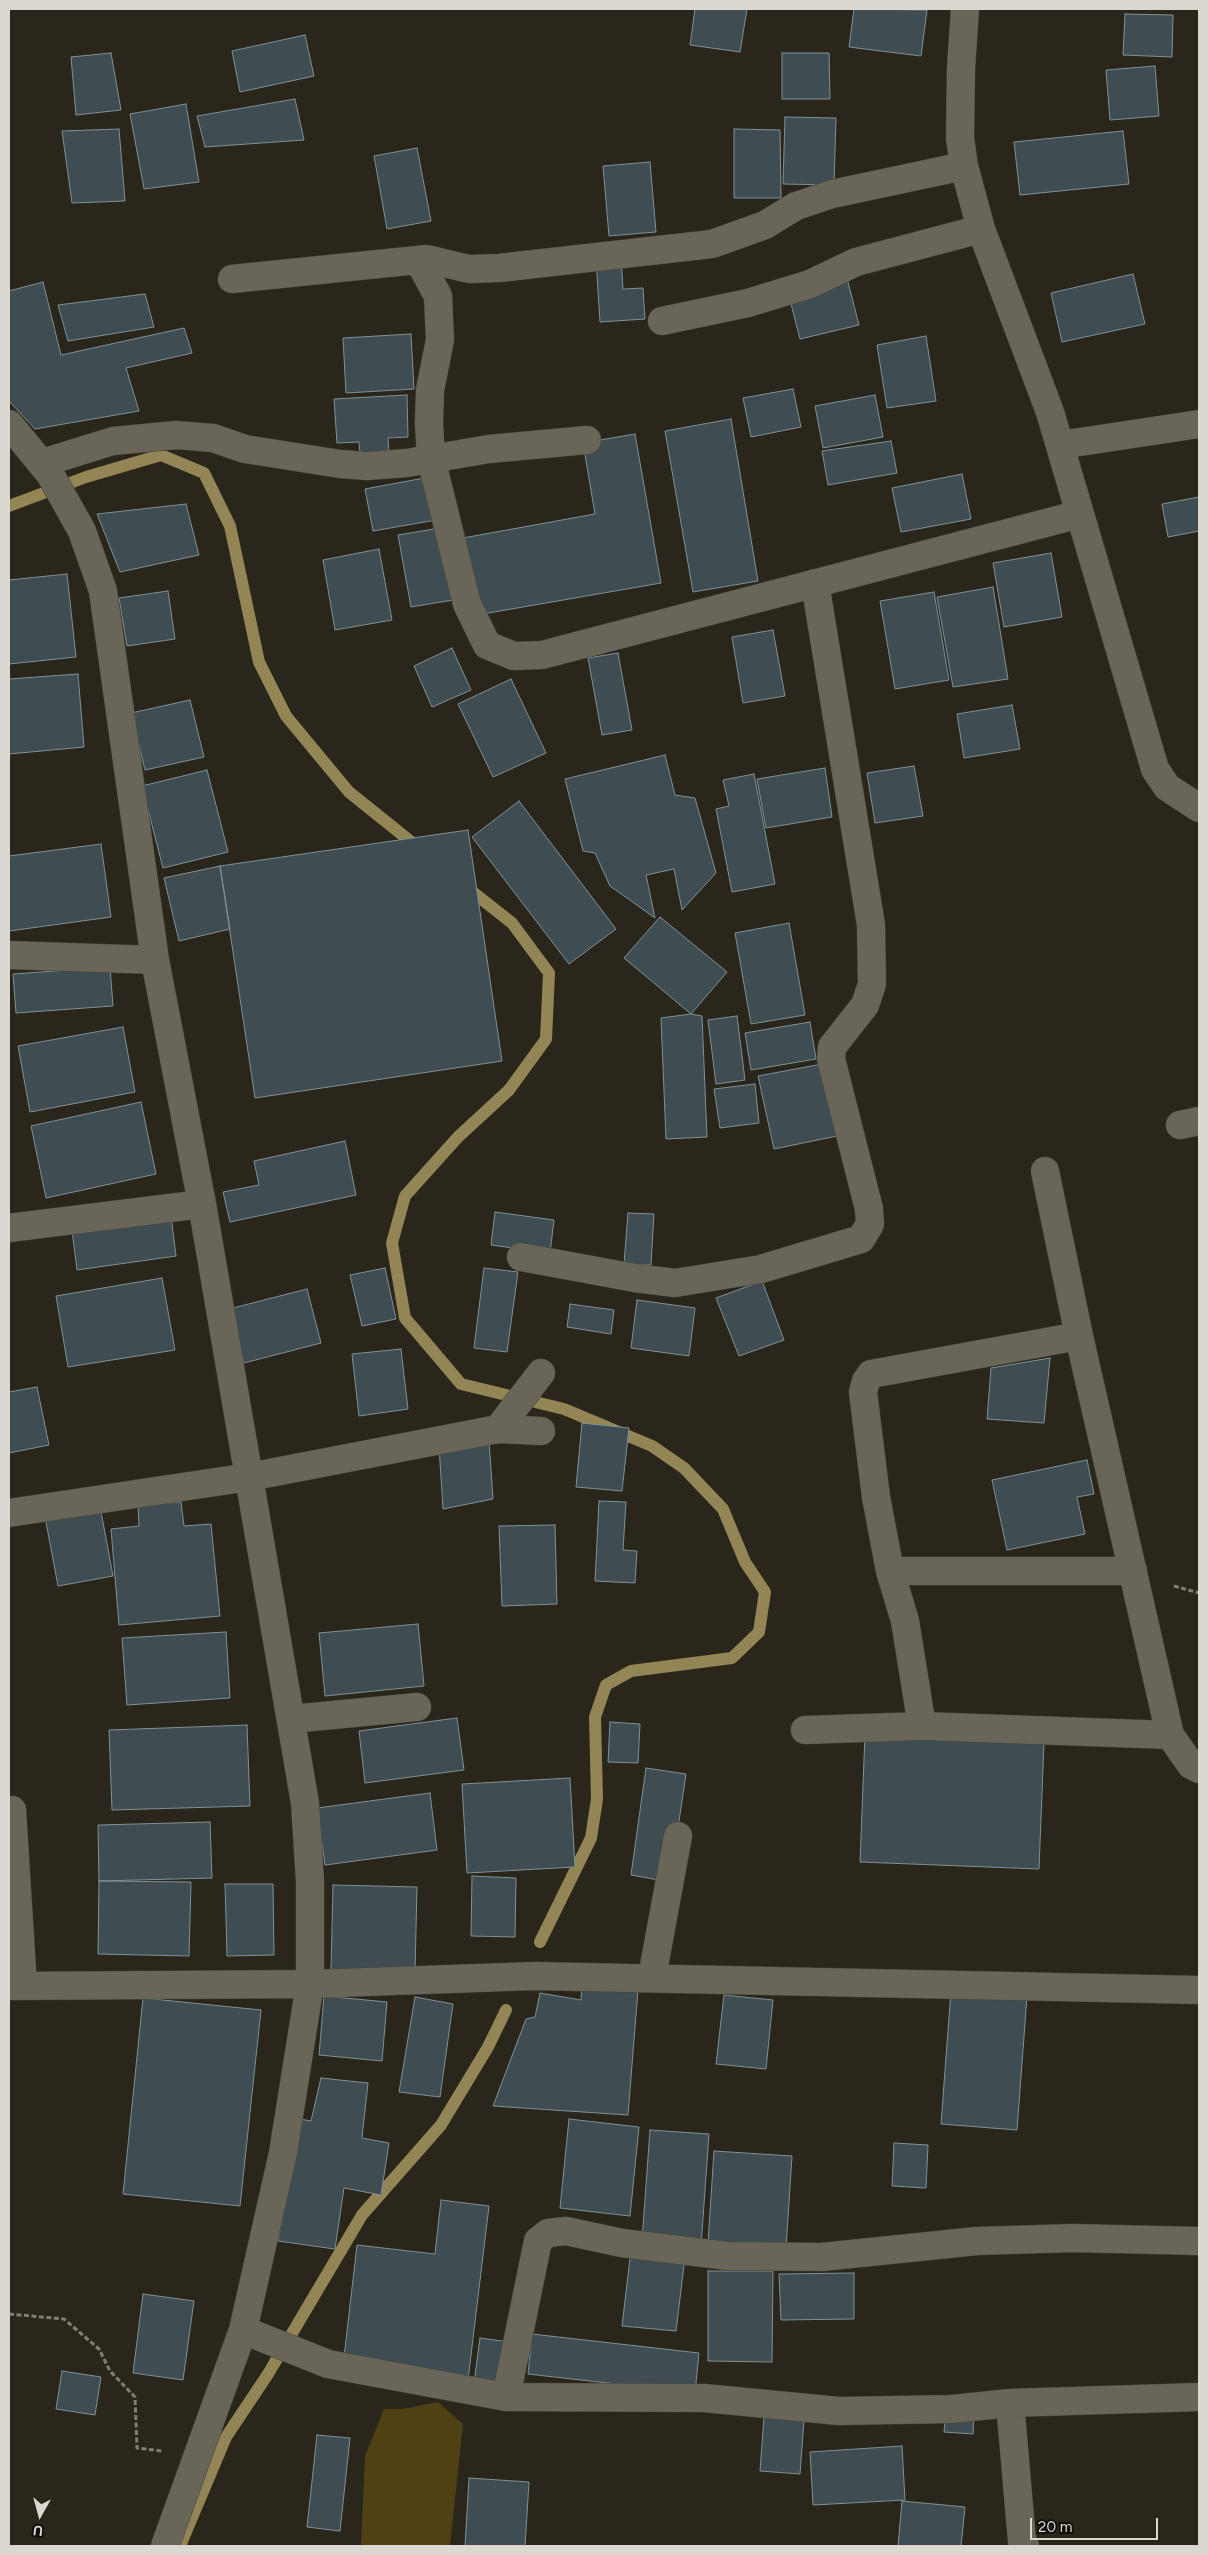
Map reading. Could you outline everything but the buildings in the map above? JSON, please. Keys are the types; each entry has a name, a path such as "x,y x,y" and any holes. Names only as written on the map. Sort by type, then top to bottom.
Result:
{"street":[{"path":"965,9 961,68 960,138 964,166 981,229 1050,412 1155,769 1167,787 1199,808"},
{"path":"232,279 419,260 437,260 469,269 499,268 712,244 764,225 796,206 832,194 964,166"},
{"path":"662,321 748,303 810,284 856,262 981,229"},
{"path":"419,260 438,296 440,340 430,390 428,423 431,458 467,604 487,645 514,656 542,655 1080,514"},
{"path":"9,424 82,531 103,591 155,960 202,1204 305,1803 310,1881 310,1984 253,2335 200,2456 165,2546"},
{"path":"1060,445 1199,424"},
{"path":"32,458 113,441 176,435 213,438 246,449 340,464 367,466 489,449 587,440"},
{"path":"521,1257 635,1278 675,1283 761,1269 861,1239 870,1224 869,1209 831,1059 832,1047 865,1005 872,984 870,925 816,583"},
{"path":"9,955 155,960"},
{"path":"1045,1170 1079,1336 1170,1735 1191,1765 1199,1769"},
{"path":"9,1228 202,1204"},
{"path":"922,1726 905,1621 890,1571 876,1497 863,1392 866,1380 871,1374 1079,1336"},
{"path":"503,1424 535,1381"},
{"path":"9,1513 249,1477 503,1424 541,1431"},
{"path":"890,1571 1133,1571"},
{"path":"291,1719 417,1707"},
{"path":"805,1730 922,1726 1170,1735"},
{"path":"12,1810 16,1986 310,1984 534,1976 1199,1990"},
{"path":"652,1977 678,1836"},
{"path":"506,2396 538,2242 548,2233 566,2232 622,2243 728,2256 822,2257 977,2241 1073,2238 1199,2241"},
{"path":"253,2335 328,2364 506,2396 704,2398 839,2411 952,2409 1010,2403 1199,2397"},
{"path":"1010,2403 1022,2541 1025,2546"}],"path":[{"path":"9,2314 64,2320 98,2349 110,2371 135,2397 137,2448 200,2456"}],"shaded area":[{"path":"438,2402 463,2424 450,2546 361,2546 365,2456 384,2409 403,2409"}],"waterway":[{"path":"9,506 86,477 161,455 204,473 230,526 259,662 286,716 349,792 420,849"},
{"path":"465,886 512,923 549,973 546,1039 509,1090 458,1137 405,1196 392,1243 405,1318 461,1384 564,1409 652,1446 684,1468 723,1509 745,1562 765,1592 759,1632 732,1658 631,1671 606,1685 595,1717 597,1799 591,1838 540,1942"},
{"path":"180,2546 226,2437 268,2374 362,2215 441,2125 488,2047 506,2010"}]}
